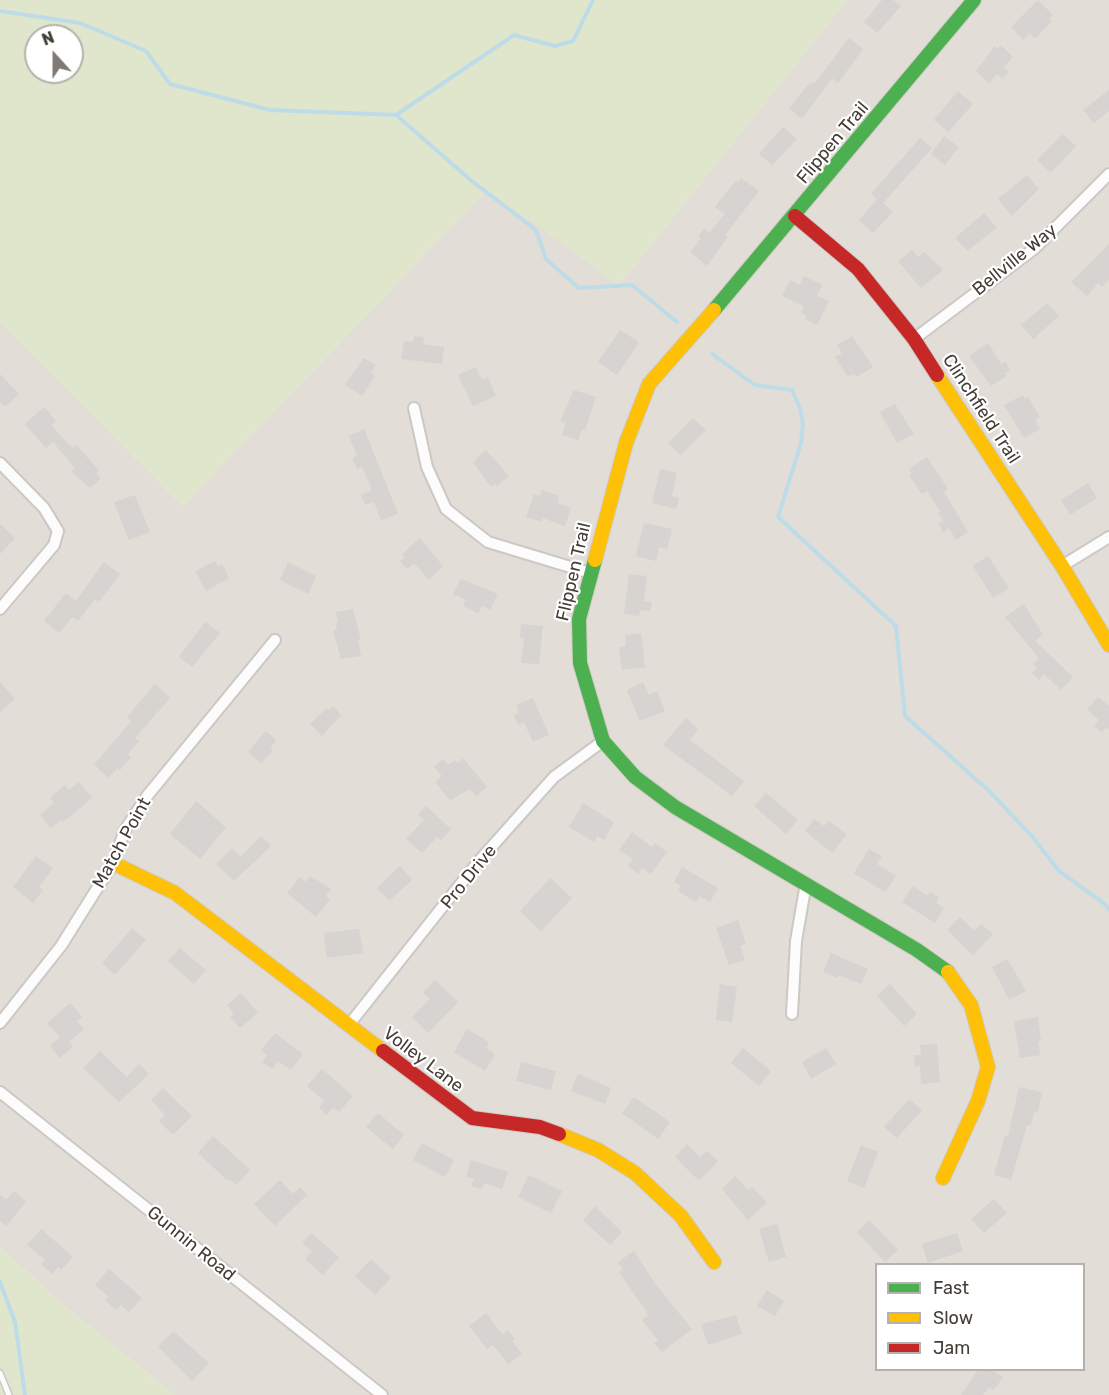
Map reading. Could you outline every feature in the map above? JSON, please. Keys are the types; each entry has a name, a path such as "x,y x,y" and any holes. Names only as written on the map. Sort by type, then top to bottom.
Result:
{"street":[{"name":"Flippen Trail","path":"943,1178 978,1101 988,1067 972,1005 950,974 917,950 675,807 635,777 603,741 580,663 579,619 626,443 649,384 795,216 974,0"},
{"name":"Bellville Way","path":"914,339 1034,249 1109,174"},
{"name":"Clinchfield Trail","path":"795,216 858,269 914,339 1062,566 1109,645"},
{"path":"414,408 427,466 446,509 489,542 590,573"},
{"path":"0,464 44,508 58,531 54,544 0,609"},
{"path":"1062,566 1109,537"},
{"name":"Match Point","path":"0,1023 61,946 113,863 124,830 147,796 275,640"},
{"name":"Pro Drive","path":"348,1026 478,862 554,777 603,741"},
{"name":"Volley Lane","path":"113,863 175,893 472,1118 540,1127 598,1150 635,1173 681,1216 714,1262"},
{"path":"792,1014 796,941 806,883"},
{"name":"Gunnin Road","path":"0,1092 381,1395"}],"lane":[{"path":"0,1373 9,1395"}],"shaded area":[{"path":"847,0 1109,0 1109,1395 175,1395 63,1305 0,1247 0,322 183,506 488,189 619,285"}],"green space":[{"path":"0,0 847,0 619,285 487,190 183,506 0,322"},
{"path":"0,1247 63,1305 175,1395 0,1395"}],"building":[{"path":"882,0 893,0 901,6 877,33 864,22"},
{"path":"1038,0 1053,15 1049,18 1052,21 1035,39 1030,33 1023,40 1011,27"},
{"path":"849,38 863,49 838,83 832,78 802,119 789,108 810,83 816,82"},
{"path":"1001,45 1013,57 1004,67 1009,72 1002,79 997,74 989,83 976,71 995,46 998,49"},
{"path":"1109,90 1109,111 1094,123 1083,110"},
{"path":"958,91 973,104 948,132 934,120"},
{"path":"783,127 797,139 772,165 759,154"},
{"path":"1063,134 1076,146 1051,173 1037,160"},
{"path":"944,136 959,147 945,165 931,154"},
{"path":"920,138 932,148 883,203 893,212 873,233 859,220 877,199 871,194"},
{"path":"1027,175 1039,189 1012,216 998,199"},
{"path":"741,178 759,191 725,235 728,237 707,266 690,252 701,238 698,236 704,229 709,233 725,214 715,207 736,180 738,182"},
{"path":"984,213 997,228 967,251 955,238"},
{"path":"1109,244 1109,280 1102,287 1098,283 1087,296 1071,282"},
{"path":"912,250 918,257 924,252 943,270 921,288 898,261"},
{"path":"804,276 822,285 817,296 829,301 817,325 805,319 806,315 801,313 804,306 782,296 790,280 800,285"},
{"path":"1047,303 1059,316 1033,339 1021,325"},
{"path":"620,330 639,342 617,375 598,362"},
{"path":"414,336 424,337 423,344 444,347 442,364 401,359 404,341 413,342"},
{"path":"852,336 873,367 856,377 854,374 848,377 835,357 842,353 837,345"},
{"path":"988,343 1001,364 1005,361 1010,370 1005,373 1007,376 991,386 969,356"},
{"path":"364,358 376,365 371,373 375,376 362,396 345,385"},
{"path":"476,367 482,380 488,377 496,396 473,406 458,375"},
{"path":"0,374 19,394 5,407 0,402"},
{"path":"574,390 596,397 585,430 582,429 578,440 562,435 566,423 560,421"},
{"path":"1023,395 1025,399 1028,397 1040,417 1035,420 1040,429 1024,438 1004,405"},
{"path":"895,404 914,434 897,443 880,412"},
{"path":"44,407 56,421 51,425 72,448 76,445 99,470 96,473 101,478 90,488 71,471 75,468 53,442 46,448 25,424"},
{"path":"693,418 706,430 681,455 668,443"},
{"path":"364,429 398,514 381,520 374,502 365,505 361,495 371,491 371,487 362,467 357,469 352,458 357,456 349,436"},
{"path":"486,450 509,476 497,486 495,484 491,487 473,462"},
{"path":"927,457 948,489 944,492 968,532 956,540 949,528 943,532 938,523 943,521 938,513 940,511 927,491 922,494 909,475 912,474 909,469"},
{"path":"660,469 677,473 672,496 679,498 676,509 652,503"},
{"path":"1088,483 1097,498 1070,515 1061,500"},
{"path":"542,490 559,496 557,503 571,508 565,526 543,518 541,522 526,517 534,494 540,496"},
{"path":"135,495 150,532 129,540 114,502"},
{"path":"644,523 672,529 667,549 659,547 656,561 636,556"},
{"path":"0,524 15,538 0,554"},
{"path":"420,538 443,566 429,580 414,563 407,569 400,561 405,557 402,554"},
{"path":"988,556 1009,588 993,598 973,566"},
{"path":"215,561 218,566 222,564 229,578 206,591 195,571"},
{"path":"104,562 120,574 99,602 95,599 78,621 72,617 59,633 44,621 66,593 76,601"},
{"path":"288,562 316,576 308,594 280,580"},
{"path":"629,574 647,576 644,601 652,602 650,611 640,610 639,616 624,614"},
{"path":"461,579 498,594 490,610 482,606 478,613 463,606 466,600 453,594"},
{"path":"1024,604 1043,635 1035,641 1073,677 1061,690 1044,674 1039,680 1032,673 1037,668 1033,664 1039,658 1005,617"},
{"path":"353,609 361,640 358,640 361,656 341,659 333,630 337,629 336,612"},
{"path":"205,622 220,633 192,667 179,657"},
{"path":"521,624 543,626 539,664 521,663 524,638 520,638"},
{"path":"641,633 645,667 622,670 619,647 626,646 625,635"},
{"path":"0,682 15,699 0,712"},
{"path":"643,682 649,695 657,691 665,711 640,721 627,690"},
{"path":"155,684 170,698 135,738 139,741 128,754 131,757 120,770 117,768 109,778 94,765 131,721 127,717"},
{"path":"1098,697 1109,706 1109,729 1106,727 1102,732 1094,726 1099,720 1087,710"},
{"path":"533,698 549,735 533,742 524,722 518,725 514,715 519,713 516,705"},
{"path":"333,706 341,715 322,736 310,724 327,708 329,710"},
{"path":"686,718 698,729 690,740 744,781 732,796 663,745"},
{"path":"266,731 276,740 270,748 273,750 261,763 248,752"},
{"path":"463,758 487,787 476,796 470,789 450,800 435,782 442,776 434,767 443,759 448,765 455,760 458,763"},
{"path":"79,782 92,798 63,822 61,820 51,828 40,815 54,803 50,798 65,785 69,790"},
{"path":"766,793 798,820 786,834 754,806"},
{"path":"196,801 226,827 200,859 170,834"},
{"path":"583,803 614,822 604,840 597,836 594,842 569,827"},
{"path":"426,806 451,829 441,841 437,837 422,853 406,839 424,820 418,815"},
{"path":"814,819 824,826 829,821 847,834 832,853 805,831"},
{"path":"632,832 652,847 655,843 667,852 651,874 642,868 638,874 628,866 633,859 619,850"},
{"path":"261,836 271,846 234,881 216,864 232,848 241,857"},
{"path":"869,849 882,856 877,864 896,876 885,892 854,873"},
{"path":"36,856 53,868 39,887 43,890 33,903 13,887"},
{"path":"400,866 412,880 389,901 377,888"},
{"path":"682,867 718,888 710,902 699,896 696,902 678,891 681,886 674,882"},
{"path":"310,876 331,889 326,895 330,899 316,917 287,893 300,877 306,882"},
{"path":"550,878 572,898 541,931 520,911"},
{"path":"913,886 928,896 930,892 939,898 936,903 944,908 935,923 902,902"},
{"path":"960,917 975,931 981,924 993,934 973,955 947,930"},
{"path":"738,920 746,944 740,946 745,960 729,965 716,928"},
{"path":"132,928 146,940 115,975 102,963"},
{"path":"359,929 363,953 327,958 324,933"},
{"path":"180,948 206,970 194,984 168,961"},
{"path":"831,953 868,969 861,984 823,972"},
{"path":"1007,959 1026,991 1009,1000 992,967"},
{"path":"435,980 458,1002 428,1033 412,1017 430,999 423,993"},
{"path":"720,984 737,987 732,1022 716,1020"},
{"path":"890,984 917,1014 904,1026 877,996"},
{"path":"241,993 258,1013 240,1028 230,1017 234,1014 227,1005"},
{"path":"70,1003 82,1017 77,1021 84,1029 69,1042 73,1047 60,1058 50,1046 60,1037 47,1023"},
{"path":"1038,1017 1040,1055 1020,1058 1014,1021"},
{"path":"467,1029 489,1042 486,1048 495,1054 485,1071 454,1052"},
{"path":"275,1033 303,1054 291,1070 278,1061 272,1069 262,1062 267,1055 261,1051"},
{"path":"937,1044 940,1082 921,1084 920,1066 915,1067 914,1055 921,1055 920,1045"},
{"path":"743,1048 771,1071 759,1086 731,1063"},
{"path":"826,1048 836,1064 811,1079 802,1062"},
{"path":"100,1051 127,1077 139,1064 149,1074 119,1102 83,1068"},
{"path":"521,1062 556,1071 551,1090 516,1081"},
{"path":"322,1069 353,1096 339,1112 333,1107 327,1115 319,1108 324,1101 307,1086"},
{"path":"578,1074 611,1088 605,1104 571,1091"},
{"path":"1019,1087 1042,1092 1038,1112 1034,1111 1031,1126 1027,1125 1011,1180 994,1175 1005,1135 1008,1136"},
{"path":"163,1088 192,1116 173,1135 159,1121 165,1115 151,1100"},
{"path":"634,1097 670,1122 658,1139 622,1113"},
{"path":"909,1099 922,1110 897,1138 884,1127"},
{"path":"378,1113 404,1135 393,1149 366,1127"},
{"path":"213,1136 250,1170 236,1185 229,1179 228,1181 198,1153"},
{"path":"422,1143 454,1160 445,1177 413,1160"},
{"path":"687,1144 700,1157 707,1151 718,1161 699,1181 675,1157"},
{"path":"861,1145 878,1152 864,1188 847,1181"},
{"path":"471,1160 508,1172 502,1189 484,1183 482,1189 471,1186 474,1179 466,1177"},
{"path":"529,1175 562,1191 551,1213 518,1197"},
{"path":"735,1176 748,1190 752,1187 767,1202 748,1220 722,1189"},
{"path":"280,1180 293,1194 300,1187 307,1195 275,1226 254,1204"},
{"path":"14,1191 26,1202 6,1226 0,1221 0,1195 6,1200"},
{"path":"994,1199 1007,1213 984,1233 971,1219"},
{"path":"595,1206 622,1232 610,1245 583,1220"},
{"path":"869,1220 898,1250 885,1262 857,1232"},
{"path":"777,1224 786,1257 769,1262 759,1229"},
{"path":"41,1229 73,1257 61,1270 58,1267 52,1274 41,1264 45,1260 27,1245"},
{"path":"311,1233 339,1257 323,1275 305,1259 312,1251 302,1243"},
{"path":"957,1233 963,1251 928,1263 922,1244"},
{"path":"634,1251 656,1285 692,1329 662,1352 654,1343 658,1340 642,1320 648,1316 646,1311 619,1272 623,1270 618,1262"},
{"path":"371,1259 391,1278 375,1295 355,1276"},
{"path":"109,1269 142,1298 129,1312 121,1305 116,1310 105,1300 108,1296 95,1285"},
{"path":"767,1290 784,1301 775,1316 757,1306"},
{"path":"486,1313 502,1334 508,1330 515,1339 512,1341 522,1354 508,1364 493,1345 487,1349 469,1326"},
{"path":"736,1315 742,1334 708,1345 701,1324"},
{"path":"173,1331 209,1363 192,1381 158,1347"},
{"path":"977,1371 994,1371 1003,1377 994,1390 989,1387 983,1395 961,1395"}],"waterway":[{"path":"0,11 80,23 146,51 170,84 270,110 396,115 514,35 555,46 573,41 593,0"},
{"path":"396,115 473,182 536,230 546,259 579,288 632,285 677,322"},
{"path":"712,354 755,385 792,390 800,408 803,425 801,443 778,517 896,626 905,716 988,790 1031,835 1059,871 1105,904 1109,910"},
{"path":"0,1282 15,1322 25,1395"}],"traffic: fast":[{"path":"714,310 974,0"},
{"path":"595,560 579,619 580,663 603,741 635,777 675,807 917,950 948,972"}],"traffic: slow":[{"path":"595,560 626,443 649,384 714,310"},
{"path":"937,375 1062,566 1109,645"},
{"path":"113,863 175,893 383,1051"},
{"path":"943,1178 978,1101 988,1067 971,1005 948,972"},
{"path":"559,1134 598,1150 635,1173 681,1216 714,1262"}],"traffic: jam":[{"path":"795,216 858,269 914,339 937,375"},
{"path":"383,1051 472,1118 540,1127 559,1134"}]}
